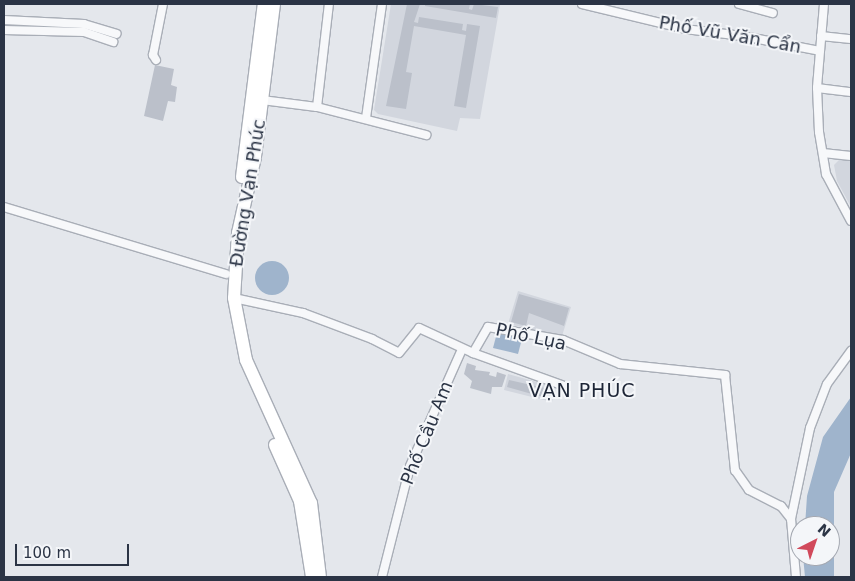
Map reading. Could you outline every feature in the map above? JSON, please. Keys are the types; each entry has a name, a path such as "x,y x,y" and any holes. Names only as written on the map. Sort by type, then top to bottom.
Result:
{"main road":[{"name":"Đường Vạn Phúc","path":"264,4 267,19 262,100 226,274 228,308 240,366 269,422"},
{"name":"Đường Vạn Phúc","path":"274,4 267,19 245,161 234,263 234,298 246,360 300,502 314,562 320,577"},
{"name":"Đường Vạn Phúc","path":"312,577 314,562"}],"street":[{"path":"156,60 154,55 163,4"},
{"path":"317,107 329,4"},
{"path":"366,118 382,4"},
{"name":"Phố Vũ Văn Cẩn","path":"582,4 685,29 743,36 820,51"},
{"path":"739,4 773,13"},
{"path":"824,4 817,88 819,132 826,174 851,221"},
{"path":"4,20 84,24 115,38 84,32 4,30"},
{"path":"821,36 851,39"},
{"path":"817,88 851,92"},
{"path":"262,100 317,107 366,118 426,135"},
{"path":"823,153 851,156"},
{"path":"4,207 226,274"},
{"name":"Phố Lụa","path":"234,298 303,313 372,339 398,353 419,328 473,353 488,327 563,340 620,364 725,375 735,470 749,490 781,506 790,518"},
{"name":"Phố Cầu Am","path":"382,577 410,466 462,349"},
{"path":"792,516 810,428 827,384 851,351"},
{"path":"473,353 562,384"}],"shaded area":[{"path":"391,4 500,5 480,119 460,118 457,131 378,114 374,110"},
{"path":"840,159 851,160 851,207 837,181 834,165"},
{"path":"518,291 571,307 562,336 508,324"},
{"path":"508,374 555,387 552,402 504,390"}],"water":[{"path":"272,261 284,266 289,278 284,290 272,295 260,290 255,278 260,266"},
{"path":"498,329 523,335 518,354 493,348"},
{"path":"851,397 851,453 834,492 834,516 806,516 807,496 823,437"},
{"path":"804,566 834,566 834,577 805,577"}],"building":[{"path":"407,4 420,4 414,22 418,23 419,17 463,24 462,30 466,31 467,24 480,26 466,108 454,106 466,35 414,26 406,72 412,73 406,109 386,106"},
{"path":"425,4 470,4 469,9 472,10 474,4 498,7 496,18 425,6"},
{"path":"155,65 174,69 171,85 177,87 175,102 168,101 163,121 144,116"},
{"path":"519,294 569,308 564,326 529,313 526,326 511,322"},
{"path":"467,363 476,366 475,370 490,372 489,375 496,377 497,372 506,375 502,387 492,387 491,394 470,388 472,381 464,374"},
{"path":"509,380 549,389 546,398 507,387"}],"district":[{"name":"VẠN PHÚC","path":"582,391"}]}
